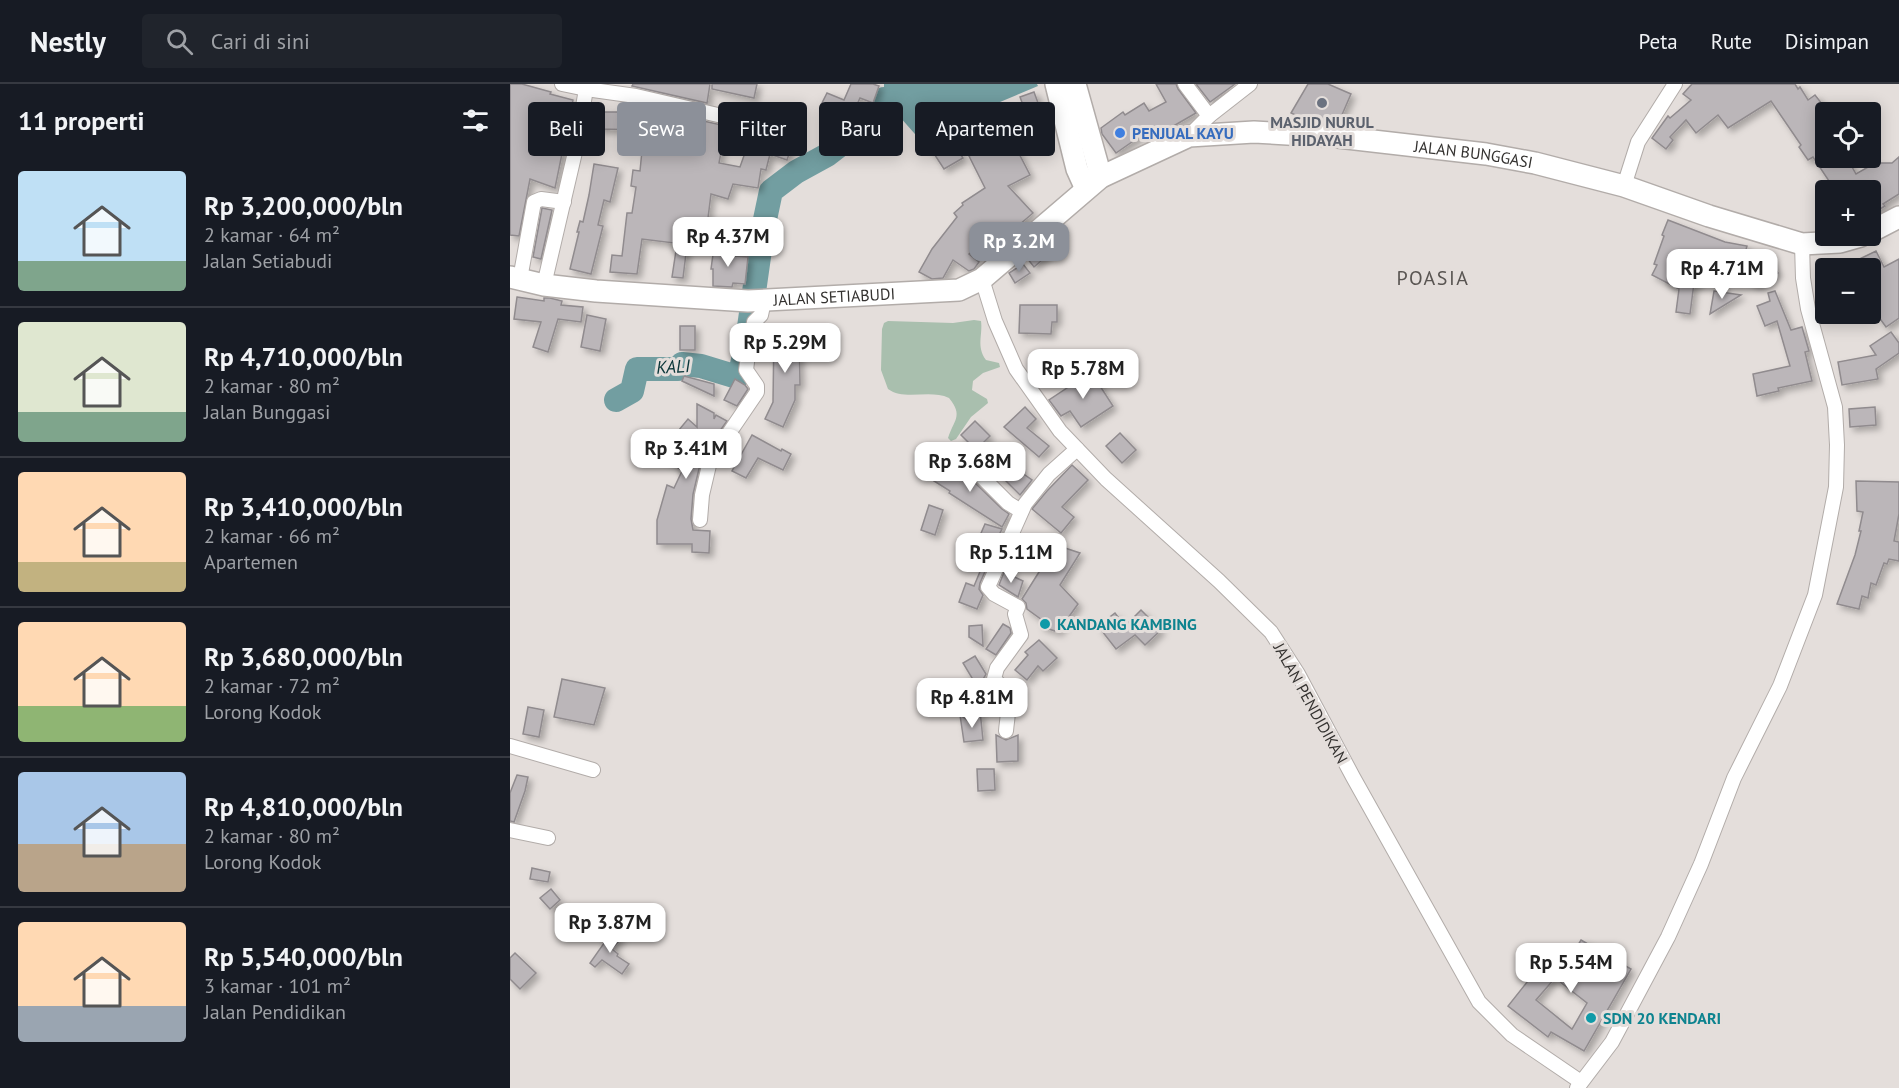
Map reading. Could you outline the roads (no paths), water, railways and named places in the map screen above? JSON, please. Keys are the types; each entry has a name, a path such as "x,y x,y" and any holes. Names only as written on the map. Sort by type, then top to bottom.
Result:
{"highway":[{"path":"1066,86 1095,160 1094,183"},
{"name":"JALAN BUNGGASI","path":"1094,183 1189,136 1254,132 1338,137 1486,154 1535,163 1624,186 1709,216 1802,244 1815,243"},
{"name":"JALAN SETIABUDI","path":"515,278 544,285 662,296 757,301 959,290 982,279 1094,183"},
{"path":"1881,226 1899,217"}],"street":[{"path":"562,84 636,96 718,115"},
{"path":"1185,84 1209,116"},
{"path":"1189,136 1209,116 1250,84"},
{"path":"1624,186 1638,142 1675,84"},
{"path":"544,285 564,202 586,89"},
{"path":"515,278 534,202 541,199 564,202"},
{"path":"1579,1085 1612,1042 1668,938 1701,864 1734,778 1780,686 1815,595 1836,487 1837,445 1835,407 1808,309 1803,278 1802,244"},
{"name":"JALAN PENDIDIKAN","path":"982,279 994,321 1016,369 1060,431 1106,479 1271,632 1298,674 1479,1002 1512,1035 1579,1085"},
{"path":"700,520 702,495 710,461 757,392 757,386 747,370 747,362 754,322 761,315 757,301"},
{"path":"1006,731 1008,695 1003,686 994,679 997,668 1021,635 1015,614 1018,607 994,594 988,587 1021,511 1040,484 1077,449"},
{"path":"955,450 1008,503 1021,511"},
{"path":"510,746 592,770"},
{"path":"510,830 548,838"}],"water":[{"path":"884,84 1037,84 1038,86 1000,102 915,102 915,134 903,120 903,102 887,102 884,99"}],"waterway":[{"name":"KALI","path":"616,400 632,391 637,369 678,369 682,364 701,366 737,377 747,341 763,229 771,191 796,172 860,133 881,108 884,99"}],"place":[{"name":"MASJID NURUL HIDAYAH","path":"1322,103"},
{"name":"PENJUAL KAYU","path":"1120,133"},
{"name":"KANDANG KAMBING","path":"1045,624"},
{"name":"SDN 20 KENDARI","path":"1591,1018"}],"district":[{"name":"POASIA","path":"1433,278"}]}
